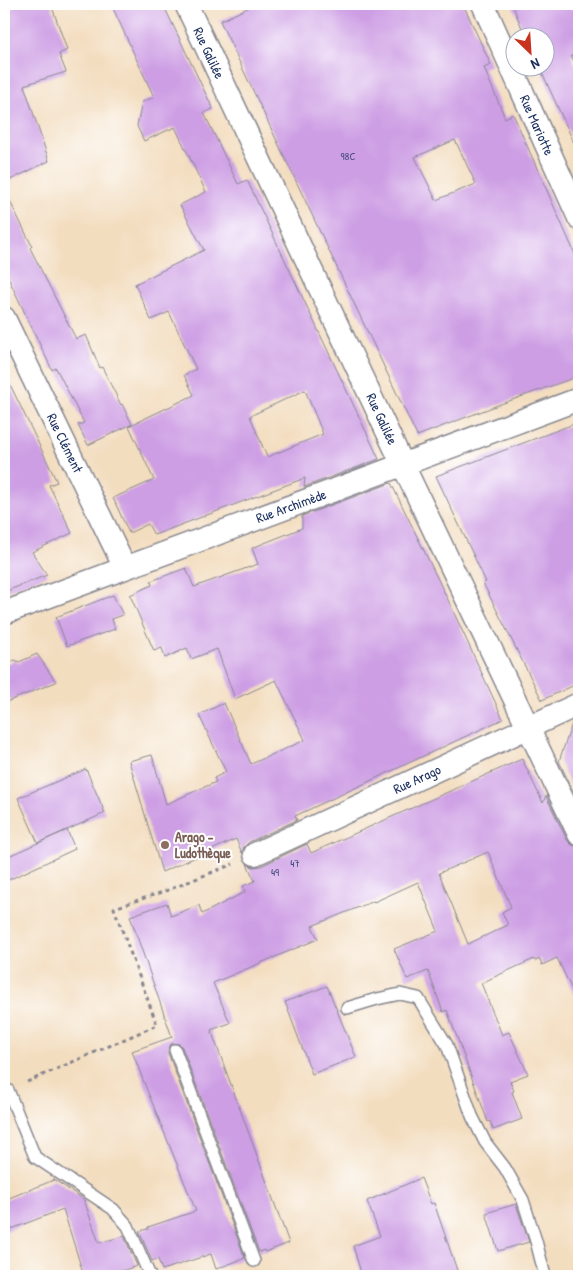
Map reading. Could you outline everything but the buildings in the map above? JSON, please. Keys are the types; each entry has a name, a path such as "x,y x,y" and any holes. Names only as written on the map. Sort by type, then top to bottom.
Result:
{"street":[{"name":"Rue Galilée","path":"186,4 579,834"},
{"name":"Rue Mariotte","path":"483,4 579,218"},
{"name":"Rue Clément","path":"4,318 126,568"},
{"name":"Rue Archimède","path":"4,614 579,399"},
{"name":"Rue Arago","path":"255,854 579,704"}],"lane":[{"path":"347,1008 400,994 418,998 447,1045 472,1116 486,1142 505,1168 522,1200 536,1241 545,1276"},
{"path":"175,1050 254,1260"},
{"path":"8,1090 35,1157 113,1209 128,1226 150,1276"}],"path":[{"path":"8,1090 157,1025 114,908 163,892 255,854"}],"place":[{"name":"Arago - Ludothèque","path":"165,845"}]}
